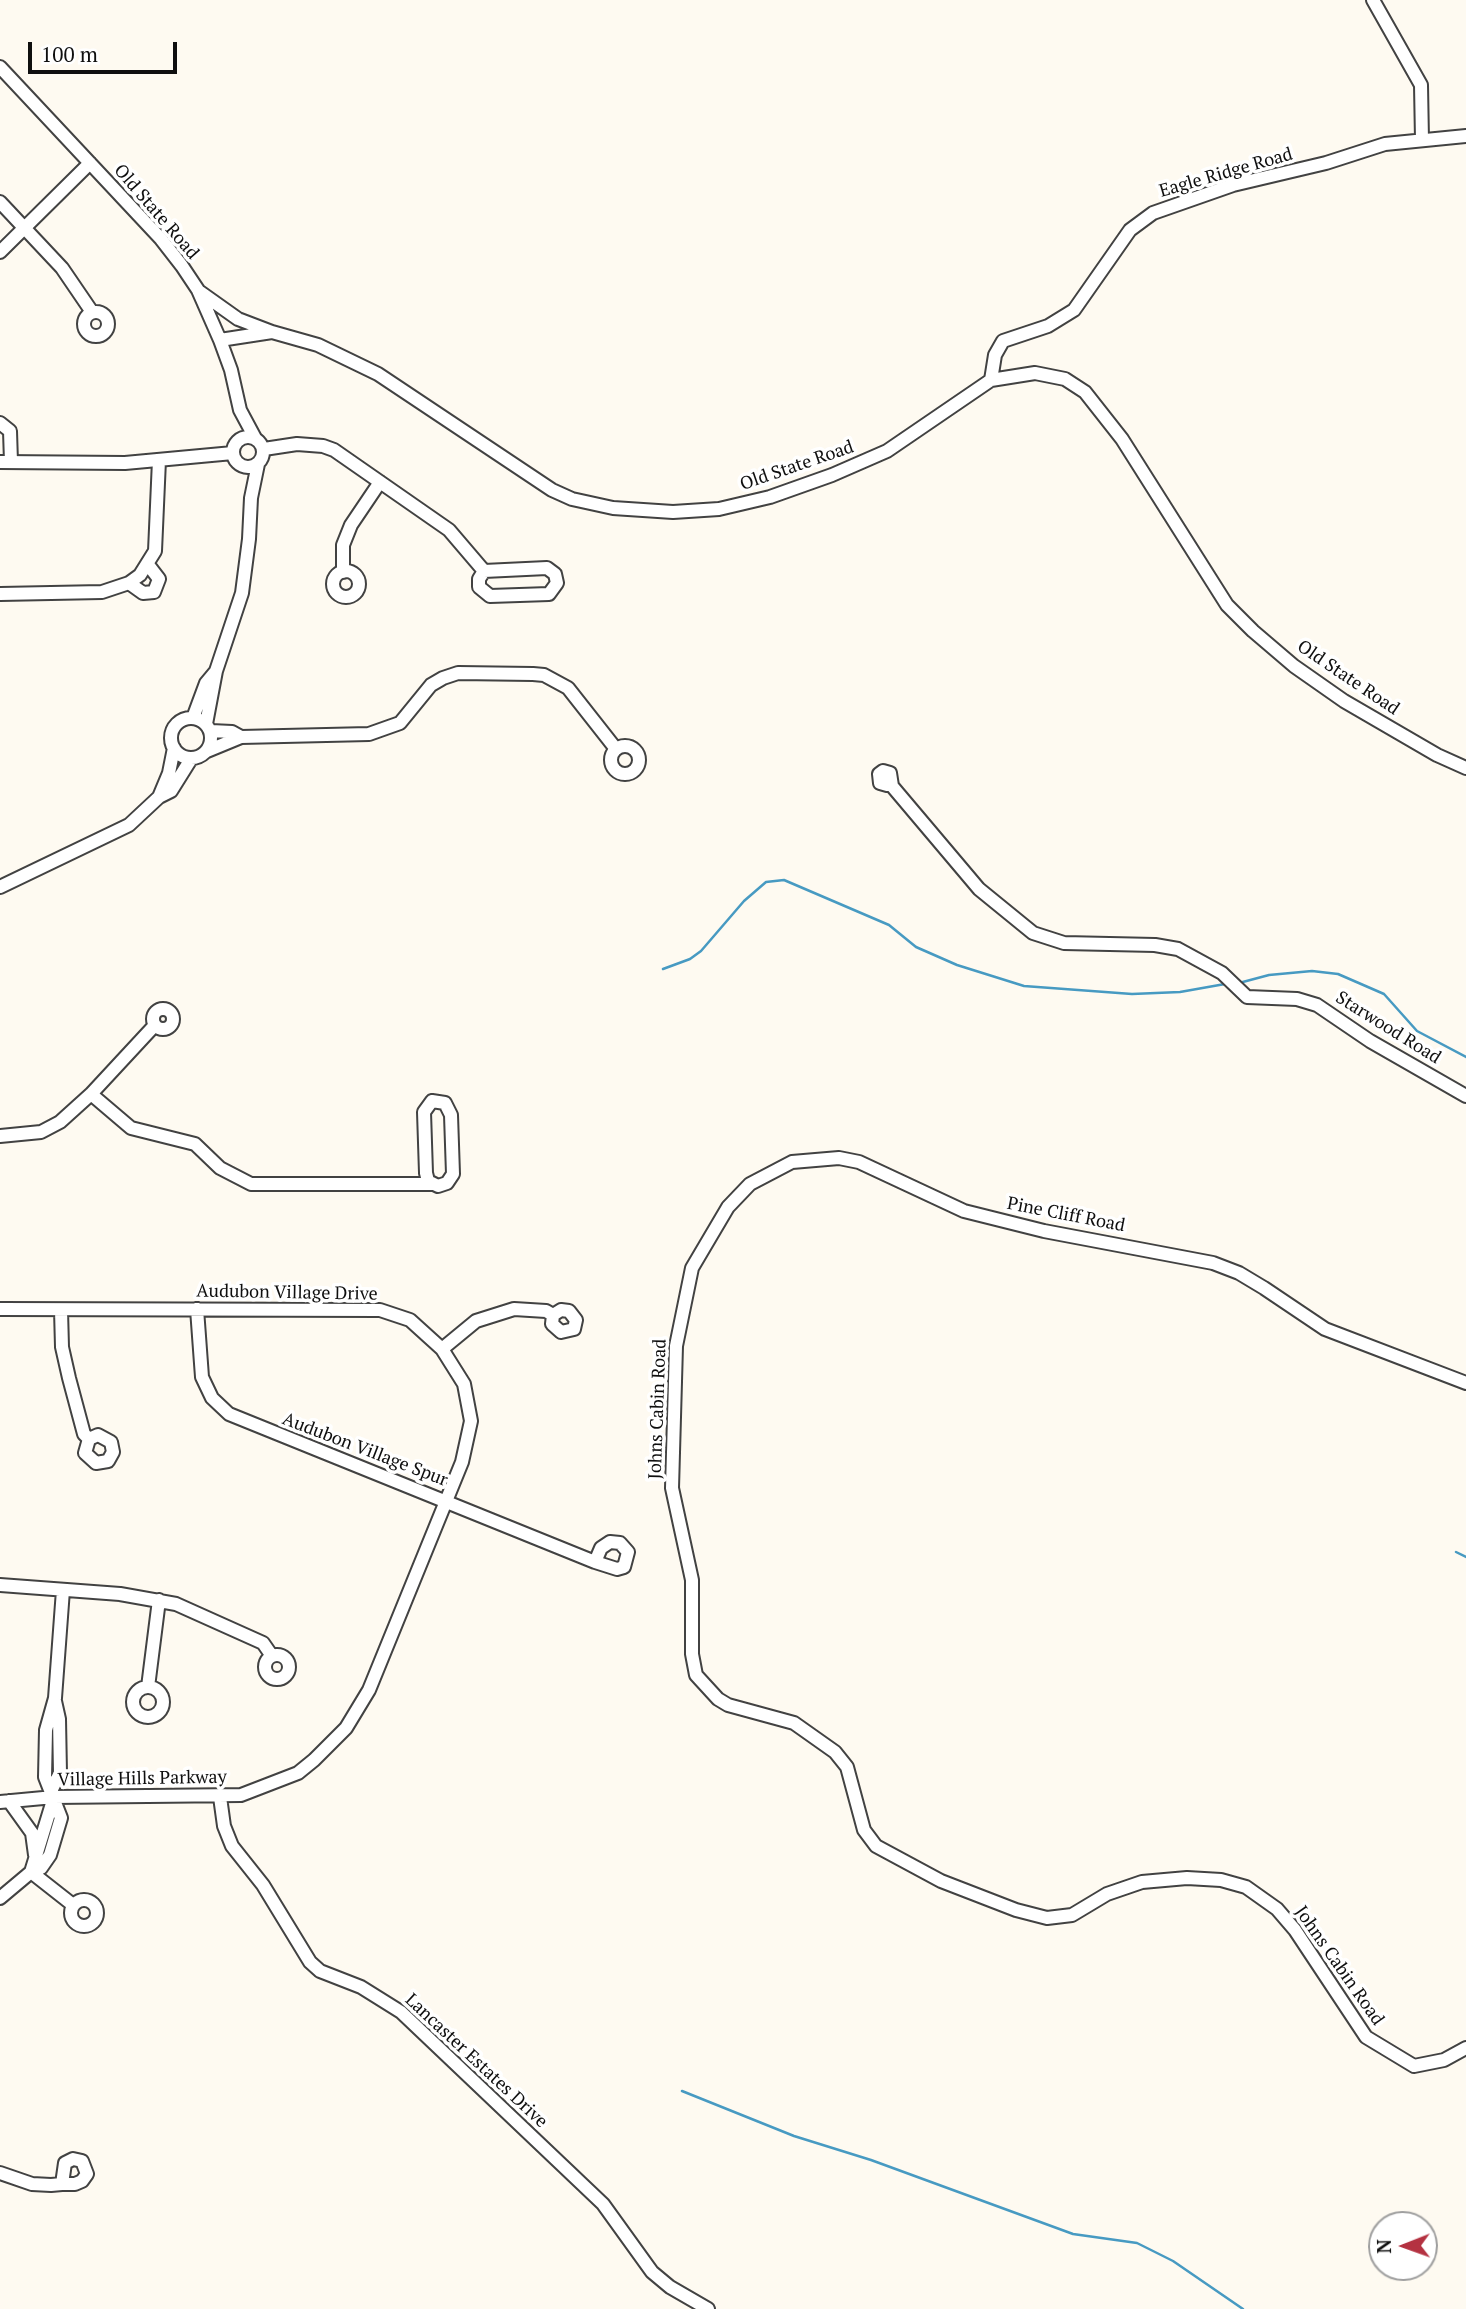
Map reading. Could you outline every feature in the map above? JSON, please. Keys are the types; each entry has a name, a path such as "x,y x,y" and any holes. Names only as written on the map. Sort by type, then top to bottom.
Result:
{"street":[{"path":"1373,0 1421,85 1422,140"},
{"name":"Old State Road","path":"0,67 161,239 198,290 220,340 272,332 318,345 367,368 552,490 572,499 625,509 673,512 719,509 771,497 887,451 991,380 1035,373 1077,384 1122,439 1227,605 1253,631 1294,666 1344,701 1437,755 1466,768"},
{"name":"Eagle Ridge Road","path":"991,380 995,355 1003,341 1048,326 1074,310 1130,230 1153,213 1224,188 1385,144 1466,136"},
{"path":"0,252 90,163"},
{"path":"0,202 62,268 92,312"},
{"path":"198,290 238,319 272,332"},
{"path":"220,340 231,370 240,410 264,449"},
{"path":"240,410 235,447 250,498"},
{"path":"0,423 10,430 5,462 91,464 159,460 235,447 246,437 256,438"},
{"path":"264,449 297,444 323,446 449,530 484,571"},
{"path":"207,751 212,740 209,728 216,671 242,593 249,539 250,498 264,449"},
{"path":"0,594 102,592 129,583 149,566 158,533 159,460"},
{"path":"240,465 258,464"},
{"path":"343,572 342,545 351,525 380,482"},
{"path":"129,583 143,593 154,592 159,579 149,566"},
{"path":"547,568 555,574 557,583 549,594 490,596 479,587 479,579 484,571 547,568"},
{"path":"192,718 206,683 216,671"},
{"path":"0,887 129,825 159,797 171,791 191,759 207,751 241,737 369,734 400,723 431,685 458,674 544,675 568,688 616,749"},
{"path":"159,797 169,773 174,748 172,734 179,722 192,718 209,728 232,732 241,737"},
{"path":"174,748 191,759"},
{"name":"Starwood Road","path":"891,782 961,870 996,904 1033,933 1063,943 1155,945 1178,950 1222,973 1247,997 1297,999 1317,1005 1370,1041 1466,1096"},
{"path":"0,1136 41,1132 60,1122 91,1094 155,1025"},
{"path":"91,1094 131,1128 195,1143 220,1168 251,1184 443,1185 453,1174 451,1110 441,1101 428,1104 424,1112 426,1173 432,1184"},
{"name":"Pine Cliff Road","path":"692,1268 728,1207 750,1184 792,1161 839,1158 880,1170 964,1211 1044,1231 1213,1263 1256,1283 1325,1329 1466,1383"},
{"name":"Johns Cabin Road","path":"692,1268 676,1346 672,1488 692,1580 692,1654 696,1675 718,1699 728,1705 794,1723 823,1741 847,1767 864,1830 876,1846 941,1881 1016,1910 1046,1917 1072,1915 1107,1894 1142,1882 1221,1880 1246,1887 1277,1909 1295,1930 1366,2037 1414,2066 1444,2060 1466,2048"},
{"name":"Audubon Village Drive","path":"0,1309 368,1308 410,1320 442,1349 464,1384 471,1420 469,1439 447,1501 384,1653"},
{"name":"Audubon Village Spur","path":"197,1309 202,1377 205,1387 220,1408 240,1420 595,1562"},
{"path":"61,1310 62,1347 85,1434 89,1439"},
{"path":"442,1349 476,1321 500,1311 541,1310 553,1315"},
{"path":"0,1586 159,1600 203,1613 224,1623 263,1643 272,1656"},
{"path":"0,1898 31,1872 41,1868 50,1854 59,1829 61,1813 45,1777 46,1730 55,1698 63,1590"},
{"path":"148,1687 159,1600"},
{"name":"Village Hills Parkway","path":"5,1802 53,1793 219,1797 260,1789 298,1773 346,1728 357,1711 384,1653"},
{"path":"31,1872 53,1793"},
{"name":"Lancaster Estates Drive","path":"219,1797 224,1826 232,1846 263,1885 310,1962 320,1971 361,1987 401,2012 603,2204 652,2272 670,2287 708,2309"},
{"path":"5,1802 32,1833 35,1855"},
{"path":"31,1872 73,1905"},
{"path":"0,2173 32,2184 62,2184 78,2183 85,2178 87,2169 82,2161 73,2158 62,2167 62,2184"}],"waterway":[{"path":"663,969 690,959 701,951 744,901 766,882 784,880 889,925 916,947 957,965 1024,986 1132,994 1180,992 1225,984"},
{"path":"1239,983 1269,975 1312,971 1338,974 1384,994 1417,1031 1466,1057"},
{"path":"1456,1552 1466,1557"},
{"path":"682,2091 794,2136 871,2160 1073,2234 1137,2243 1173,2261 1243,2309"}]}
